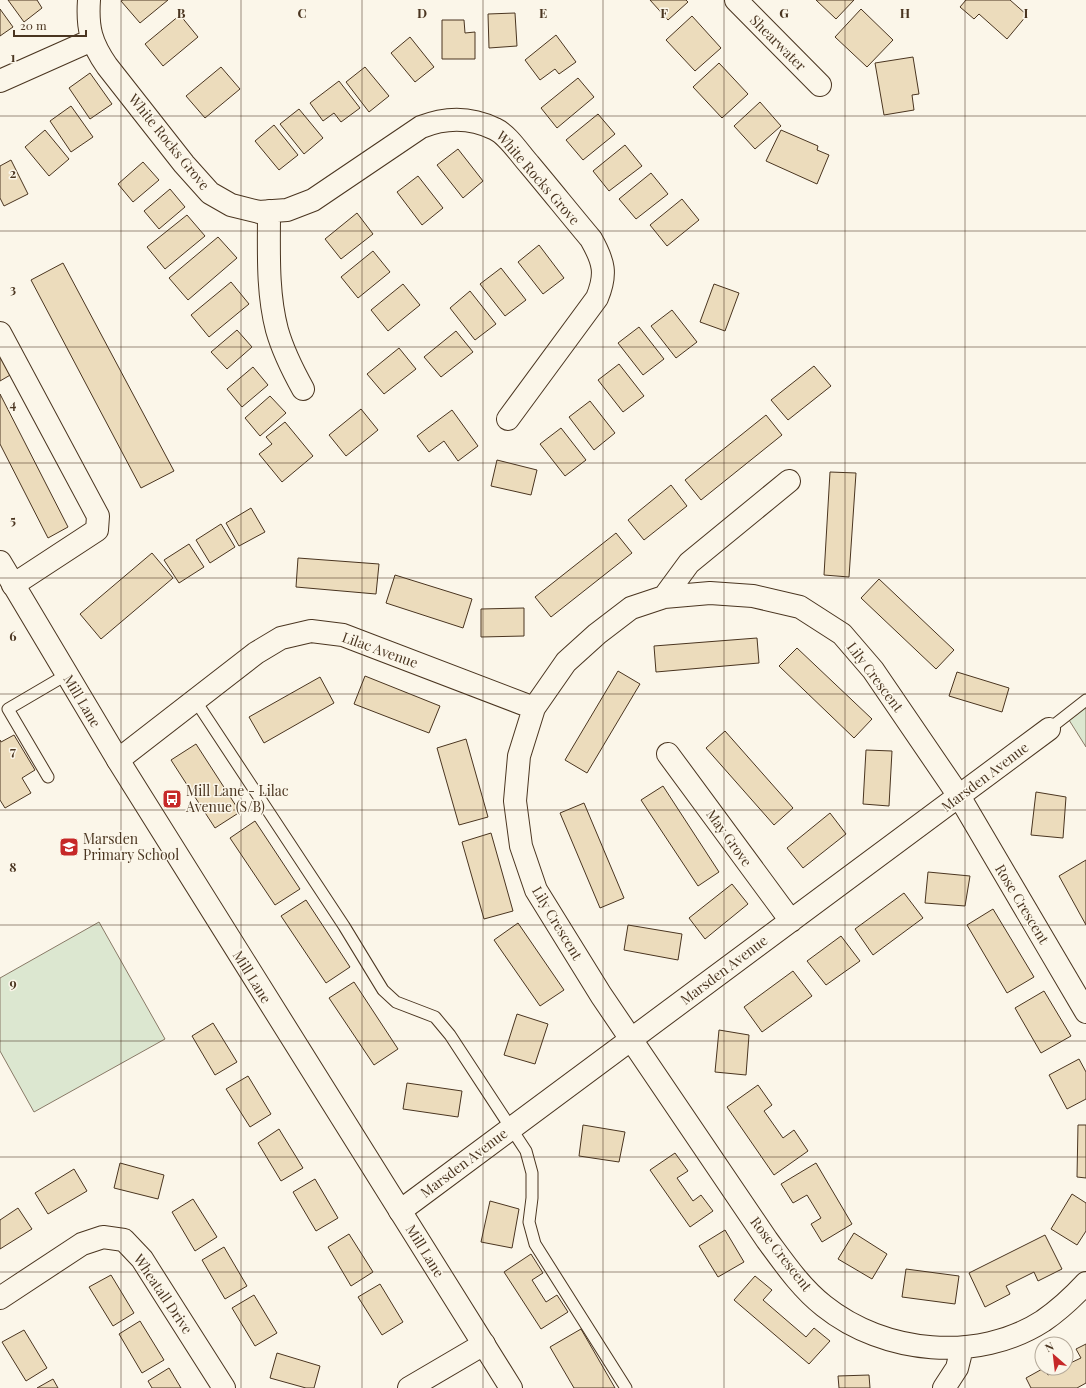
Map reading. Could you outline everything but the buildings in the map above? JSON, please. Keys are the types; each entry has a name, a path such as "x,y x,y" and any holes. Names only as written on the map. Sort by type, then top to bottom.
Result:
{"street":[{"name":"White Rocks Grove","path":"89,0 88,15 92,40 107,66 184,164 210,192 232,205 259,212 287,210 313,200 422,127 436,121 451,118 466,120 497,129 512,144 591,240 600,253 604,268 603,284 597,298 508,419"},
{"name":"Shearwater","path":"736,0 820,85"},
{"path":"0,81 92,40"},
{"path":"269,211 270,288 277,331 289,362 303,389"},
{"path":"0,333 98,516 99,522 97,530 13,585"},
{"path":"664,597 689,563 788,481"},
{"name":"Mill Lane","path":"0,562 118,760 511,1388"},
{"name":"Lily Crescent","path":"632,1039 601,995 536,890 520,846 515,801 519,756 534,708 566,662 597,634 631,608 664,597 710,593 753,596 800,607 842,634 873,670 959,796"},
{"name":"Lilac Avenue","path":"118,760 256,653 281,638 311,631 343,635 534,708"},
{"name":"Marsden Avenue","path":"400,1211 1049,729"},
{"name":"May Grove","path":"668,754 791,921"},
{"name":"Rose Crescent","path":"959,796 1086,1012"},
{"name":"Rose Crescent","path":"632,1039 767,1240 795,1277 824,1306 854,1326 893,1341 935,1348 970,1348 1010,1337 1042,1321 1068,1301 1086,1283"},
{"name":"Wheatall Drive","path":"0,1298 82,1244 103,1237 124,1240 142,1259 224,1388"},
{"path":"409,1388 484,1344"},
{"path":"944,1388 957,1368 962,1348"}],"lane":[{"path":"48,777 8,709 66,674"},
{"path":"195,700 344,926 383,990 396,1002 435,1017 450,1035 526,1151 532,1173 532,1198 529,1222 535,1244 626,1388"},
{"path":"1049,729 1086,700"}],"green space":[{"path":"1086,706 1086,747 1069,720"},
{"path":"99,922 165,1039 34,1112 0,1051 0,978"}],"place":[{"name":"Mill Lane - Lilac Avenue (S/B)","path":"172,799"},
{"name":"Marsden Primary School","path":"69,847"}]}
